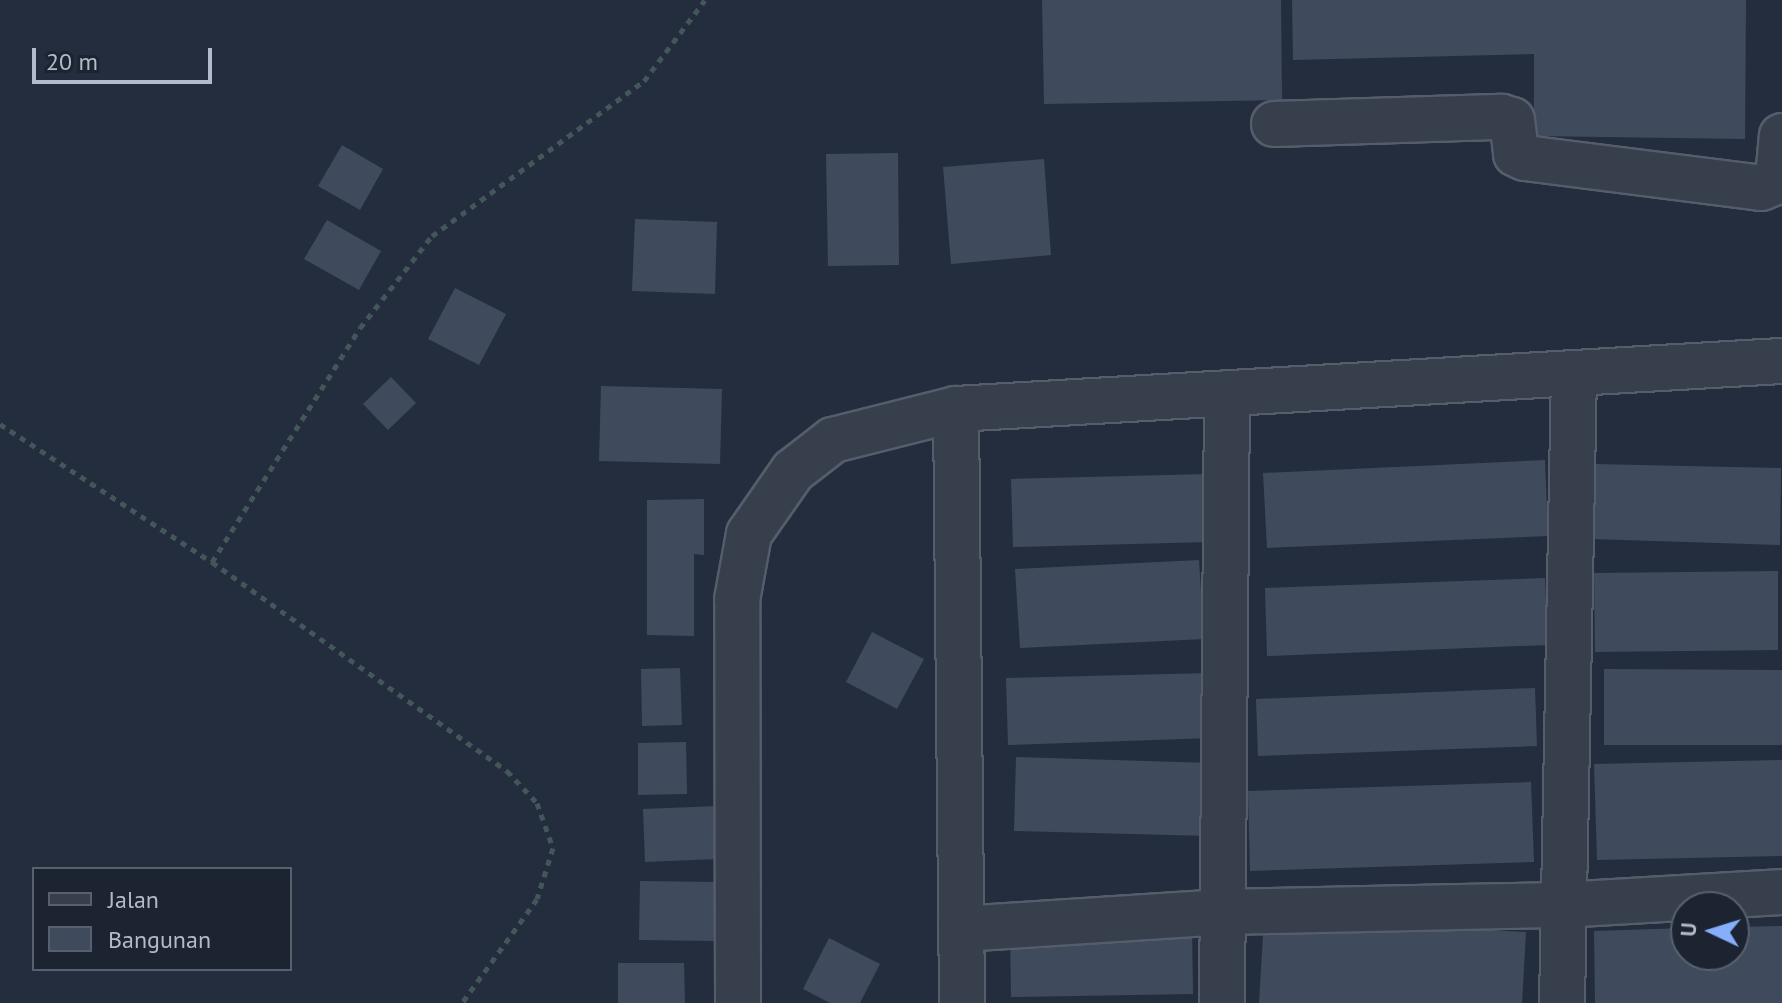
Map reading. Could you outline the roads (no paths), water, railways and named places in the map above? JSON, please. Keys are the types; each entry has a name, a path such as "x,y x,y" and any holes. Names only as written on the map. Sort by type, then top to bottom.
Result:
{"street":[{"path":"1274,124 1502,117 1512,120 1516,154 1525,158 1761,188 1773,183 1782,136"},
{"path":"738,1003 737,600 749,534 793,471 833,440 956,409 1782,361"},
{"path":"1562,1003 1574,373"},
{"path":"1222,1003 1227,394"},
{"path":"956,409 962,1003"},
{"path":"961,929 1223,912 1563,905 1782,892"}]}
